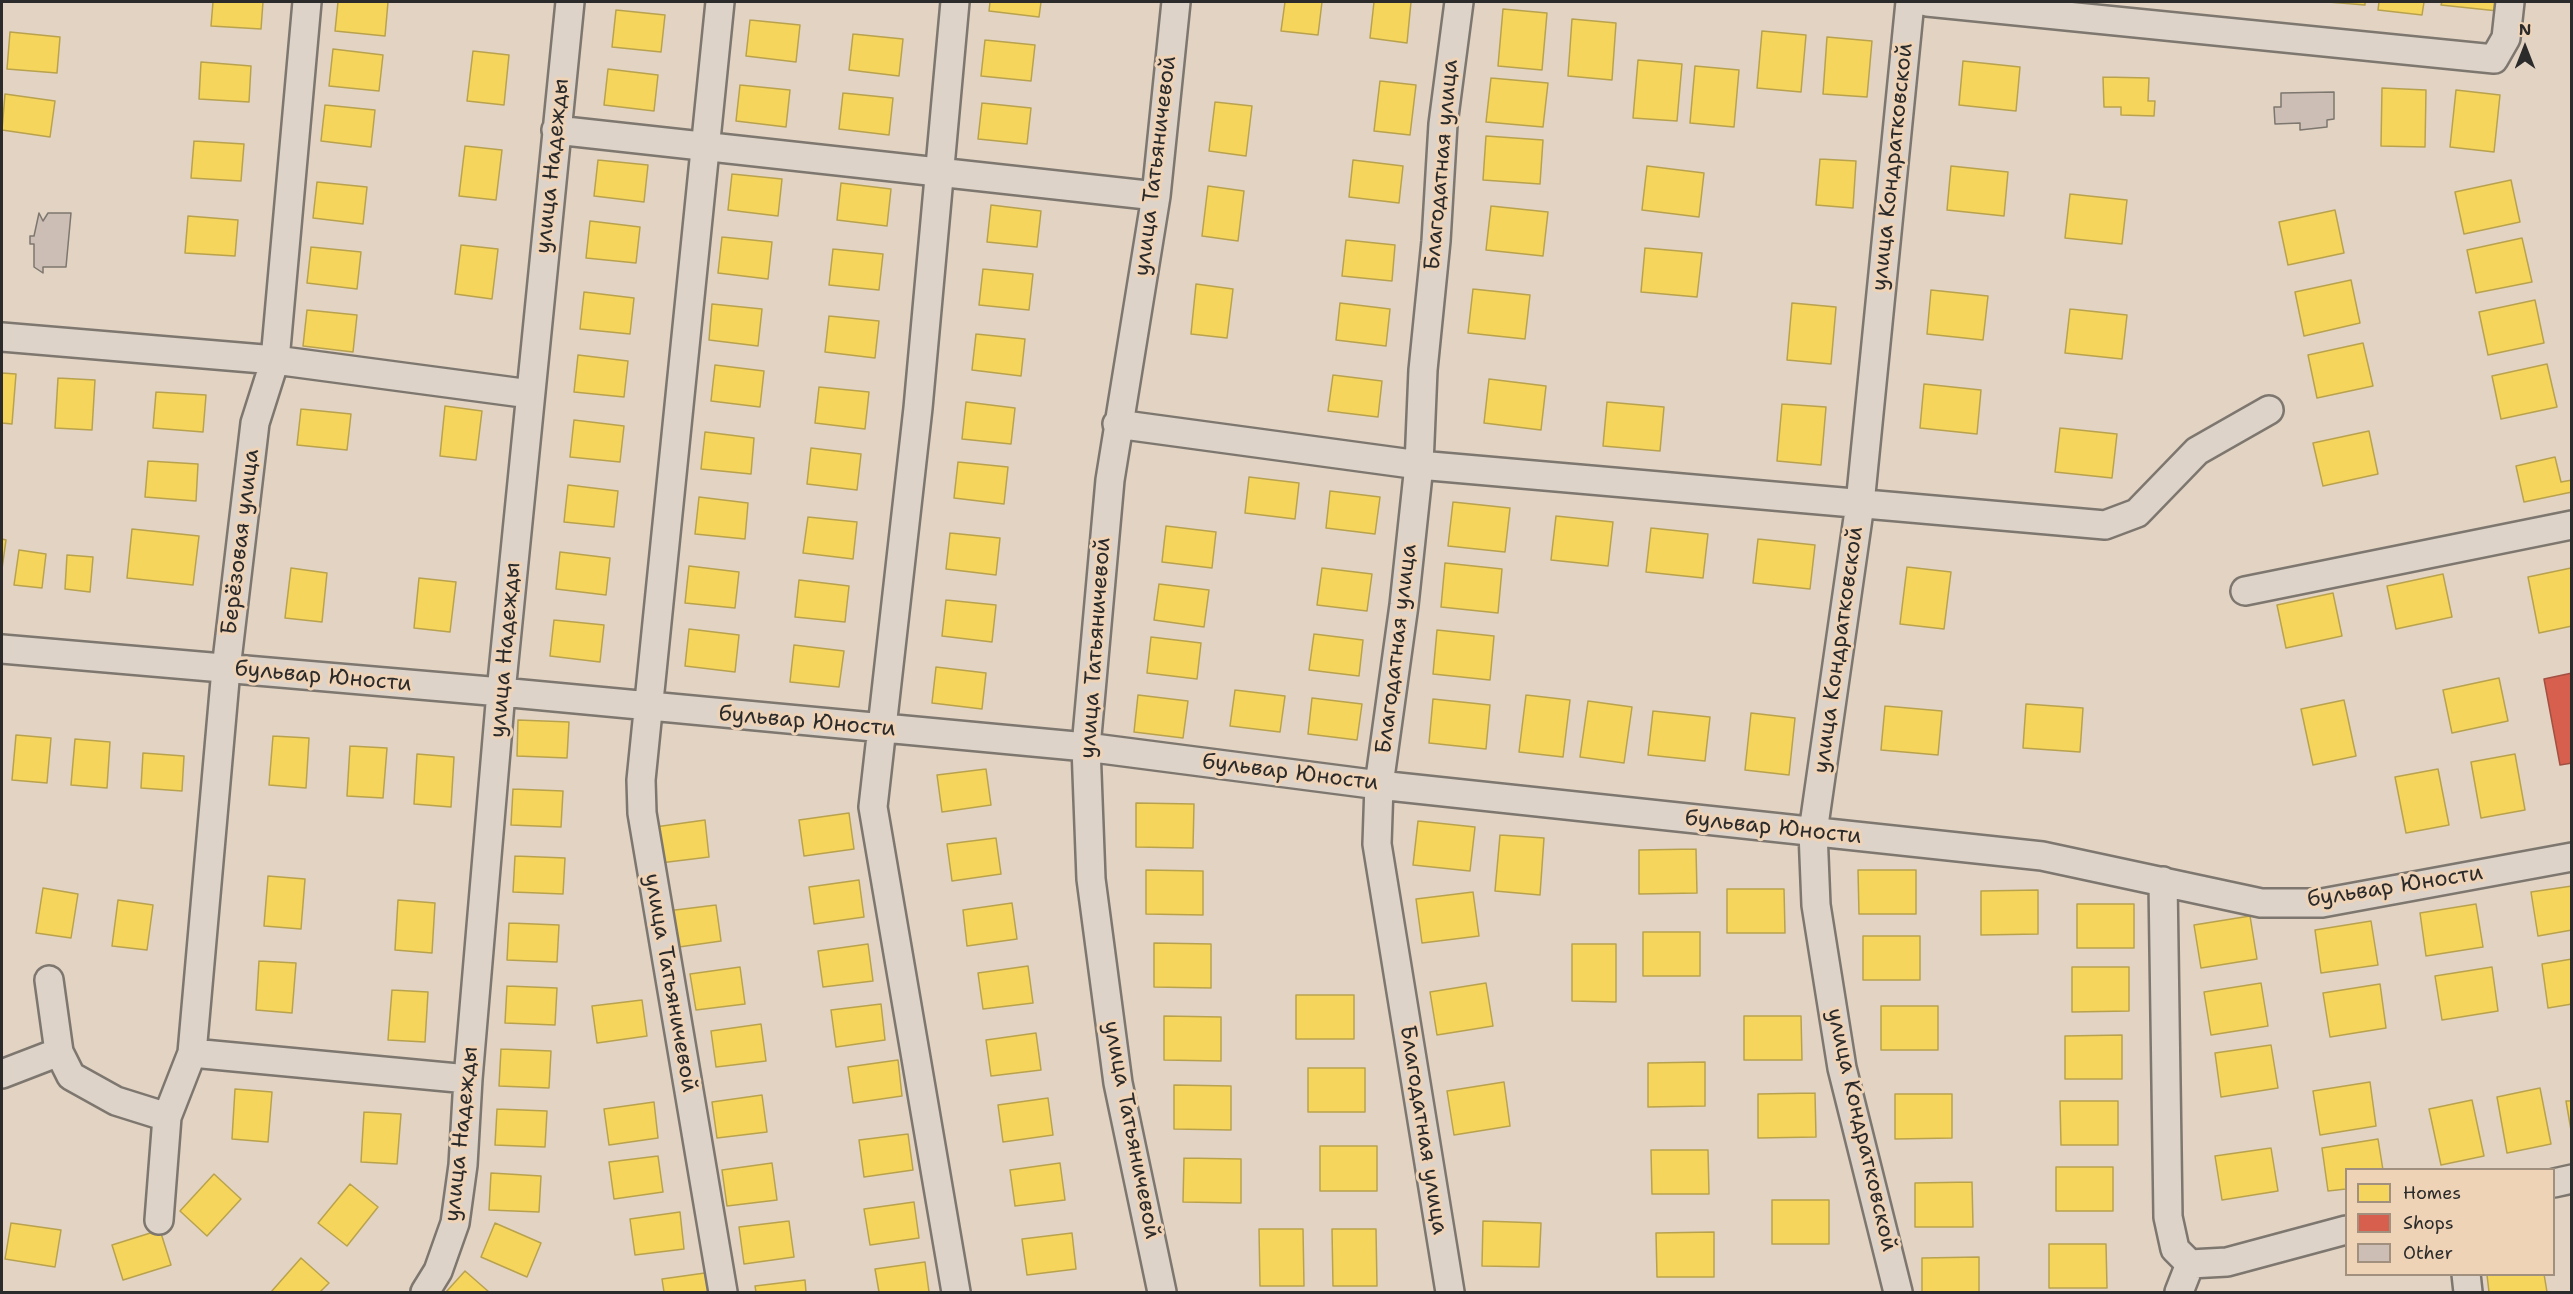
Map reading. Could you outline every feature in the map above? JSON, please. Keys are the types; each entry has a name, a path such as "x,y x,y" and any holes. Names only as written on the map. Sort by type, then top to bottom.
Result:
{"street":[{"name":"Берёзовая улица","path":"159,1220 167,1117 192,1053 226,669 255,423 274,360 307,2"},
{"name":"улица Надежды","path":"425,1293 438,1270 455,1223 463,1165 468,1079 501,692 570,2"},
{"path":"649,707 720,2"},
{"path":"955,2 918,408 873,807 956,1293"},
{"name":"улица Татьяничевой","path":"1162,1293 1118,1083 1091,879 1086,747 1103,544 1117,424 1156,196 1176,2"},
{"name":"Благодатная улица","path":"1450,1293 1377,844 1379,785 1404,605 1419,465 1423,370 1436,240 1443,124 1459,2"},
{"name":"улица Кондратковской","path":"1898,1293 1842,1068 1816,905 1813,832 1860,504 1910,2"},
{"path":"1927,2 2494,59 2505,38 2510,2"},
{"path":"556,130 1156,196"},
{"path":"2,337 274,360 530,394"},
{"path":"1117,424 1419,465 2105,525 2138,513 2197,451 2269,410"},
{"path":"2246,591 2571,525"},
{"name":"бульвар Юности","path":"2,649 501,692 1086,747 1379,785 2042,856 2261,903 2322,903 2571,857"},
{"name":"улица Татьяничевой","path":"649,707 641,780 642,813 723,1293"},
{"path":"2163,881 2168,1217 2175,1249 2190,1264 2228,1262 2345,1230"},
{"path":"49,980 59,1052 71,1076 116,1101 167,1117"},
{"path":"2,1074 59,1052"},
{"path":"192,1053 468,1079"},
{"path":"2555,1183 2571,1179"},
{"path":"2179,1293 2190,1264"},
{"path":"2466,1276 2468,1293"}],"building: Homes":[{"path":"213,2 263,2 261,29 211,26"},
{"path":"338,2 388,2 385,36 335,31"},
{"path":"990,2 1041,2 1039,17 989,11"},
{"path":"1285,2 1322,2 1318,35 1281,31"},
{"path":"1374,2 1411,2 1407,43 1370,38"},
{"path":"2328,2 2365,2 2365,5"},
{"path":"2379,2 2424,2 2422,15 2378,10"},
{"path":"2442,2 2499,2 2498,11 2441,5"},
{"path":"1503,9 1547,13 1542,70 1498,66"},
{"path":"616,10 665,15 661,52 612,47"},
{"path":"1572,19 1616,23 1612,80 1568,76"},
{"path":"750,20 800,25 796,62 746,56"},
{"path":"1762,31 1806,35 1801,92 1757,88"},
{"path":"10,32 60,37 57,73 7,69"},
{"path":"853,34 903,39 899,76 849,70"},
{"path":"1827,37 1872,41 1867,97 1823,94"},
{"path":"985,40 1035,45 1031,81 981,76"},
{"path":"333,49 383,55 379,91 329,86"},
{"path":"473,51 509,55 504,105 467,101"},
{"path":"1638,60 1682,64 1677,121 1633,118"},
{"path":"1963,61 2020,67 2016,111 1959,105"},
{"path":"201,62 251,66 249,102 199,99"},
{"path":"1695,66 1739,70 1734,127 1690,123"},
{"path":"608,69 658,75 654,111 604,105"},
{"path":"2103,77 2149,78 2148,101 2155,101 2154,116 2121,115 2121,107 2104,107"},
{"path":"1491,78 1548,83 1543,127 1486,122"},
{"path":"1380,81 1416,85 1410,135 1374,131"},
{"path":"740,85 790,90 786,127 736,121"},
{"path":"2382,88 2426,90 2425,147 2381,146"},
{"path":"2456,90 2500,95 2494,152 2450,147"},
{"path":"843,93 893,98 889,135 839,129"},
{"path":"5,94 55,101 50,137 2,130"},
{"path":"1215,102 1252,106 1246,156 1209,151"},
{"path":"982,103 1031,108 1027,144 978,139"},
{"path":"325,105 375,110 371,147 321,141"},
{"path":"1486,136 1543,140 1540,184 1483,180"},
{"path":"194,141 244,144 241,181 191,178"},
{"path":"465,146 502,150 496,200 459,196"},
{"path":"1820,159 1856,161 1853,208 1816,205"},
{"path":"598,160 648,165 644,202 594,196"},
{"path":"1353,160 1403,166 1399,203 1349,197"},
{"path":"1647,166 1704,173 1699,217 1642,210"},
{"path":"1951,166 2008,172 2004,216 1947,210"},
{"path":"732,174 782,179 778,216 728,210"},
{"path":"2511,180 2520,222 2464,234 2455,192"},
{"path":"317,182 367,187 363,224 313,218"},
{"path":"841,183 891,189 887,226 837,220"},
{"path":"1208,186 1244,191 1238,241 1202,236"},
{"path":"2070,194 2127,200 2122,244 2065,238"},
{"path":"991,205 1041,211 1037,247 987,242"},
{"path":"1491,206 1548,212 1543,256 1486,250"},
{"path":"2335,210 2344,253 2288,265 2279,222"},
{"path":"188,216 238,220 235,256 185,253"},
{"path":"590,221 640,227 636,263 586,258"},
{"path":"722,237 772,242 768,279 718,273"},
{"path":"2522,238 2532,282 2476,293 2467,250"},
{"path":"1346,240 1395,245 1392,281 1342,276"},
{"path":"461,245 498,249 492,299 455,294"},
{"path":"311,247 361,252 357,289 307,283"},
{"path":"1645,248 1702,253 1697,297 1641,292"},
{"path":"833,249 883,254 879,290 829,285"},
{"path":"983,269 1033,274 1029,310 979,305"},
{"path":"2351,280 2360,323 2304,336 2295,292"},
{"path":"1196,284 1233,289 1227,338 1191,334"},
{"path":"1473,289 1530,295 1525,339 1468,333"},
{"path":"1931,290 1988,296 1983,340 1927,334"},
{"path":"584,292 634,298 630,334 580,329"},
{"path":"2535,300 2544,343 2488,355 2479,312"},
{"path":"1340,303 1390,309 1386,346 1336,340"},
{"path":"1792,303 1836,307 1831,364 1787,360"},
{"path":"712,304 762,309 758,346 709,340"},
{"path":"2070,309 2127,315 2122,359 2065,353"},
{"path":"307,310 357,315 353,352 303,346"},
{"path":"829,316 879,321 875,358 825,352"},
{"path":"976,334 1025,339 1021,376 972,370"},
{"path":"2363,343 2373,386 2317,398 2308,355"},
{"path":"578,355 628,361 624,397 574,392"},
{"path":"2547,364 2557,407 2501,419 2492,376"},
{"path":"715,365 764,371 760,407 711,401"},
{"path":"2,373 16,374 12,424 2,423"},
{"path":"1333,375 1382,381 1378,417 1328,411"},
{"path":"58,378 95,380 92,430 55,428"},
{"path":"1489,379 1546,386 1541,430 1484,423"},
{"path":"1924,384 1981,390 1977,434 1920,428"},
{"path":"819,387 869,392 865,429 815,423"},
{"path":"156,392 206,395 203,432 153,428"},
{"path":"966,402 1015,408 1011,444 962,439"},
{"path":"1607,402 1664,407 1660,451 1603,446"},
{"path":"1782,404 1826,407 1821,465 1777,461"},
{"path":"445,406 482,411 476,460 440,456"},
{"path":"301,409 351,414 347,450 297,445"},
{"path":"574,420 624,426 620,462 570,457"},
{"path":"2060,428 2117,434 2112,478 2055,472"},
{"path":"2369,431 2378,474 2323,486 2313,443"},
{"path":"705,432 754,438 751,474 701,469"},
{"path":"811,448 861,454 857,490 807,484"},
{"path":"2555,457 2561,482 2572,480 2572,492 2524,502 2516,466"},
{"path":"148,461 198,464 196,501 145,497"},
{"path":"958,462 1008,467 1004,504 954,498"},
{"path":"1249,477 1299,483 1295,519 1245,513"},
{"path":"568,485 618,491 614,527 564,522"},
{"path":"1330,491 1380,497 1375,534 1326,528"},
{"path":"699,497 748,503 745,539 695,534"},
{"path":"1453,502 1510,508 1505,552 1448,546"},
{"path":"1556,516 1613,522 1608,566 1551,560"},
{"path":"808,517 857,522 853,559 803,553"},
{"path":"1166,526 1216,532 1212,568 1162,562"},
{"path":"1651,528 1708,534 1703,578 1646,572"},
{"path":"132,529 199,536 193,585 127,578"},
{"path":"950,533 1000,538 996,575 946,569"},
{"path":"2,539 6,540 2,569"},
{"path":"1758,539 1815,545 1810,589 1753,583"},
{"path":"19,550 46,554 42,588 14,585"},
{"path":"560,552 610,558 606,595 556,589"},
{"path":"67,555 93,557 90,592 65,589"},
{"path":"1445,563 1502,569 1498,613 1441,607"},
{"path":"689,566 739,572 735,608 685,603"},
{"path":"1907,567 1951,572 1944,629 1900,624"},
{"path":"291,568 327,573 322,622 285,618"},
{"path":"1322,568 1372,574 1367,611 1317,605"},
{"path":"2571,568 2572,626 2539,633 2528,577"},
{"path":"2443,574 2452,617 2396,629 2387,586"},
{"path":"419,578 456,582 450,632 414,628"},
{"path":"799,580 849,586 845,622 795,617"},
{"path":"1159,584 1209,590 1204,627 1154,620"},
{"path":"2333,593 2342,636 2286,648 2277,605"},
{"path":"946,600 996,605 992,642 942,636"},
{"path":"554,620 604,625 600,662 550,656"},
{"path":"689,629 739,635 735,672 685,666"},
{"path":"1437,630 1494,636 1490,680 1433,674"},
{"path":"1314,634 1363,640 1359,676 1309,670"},
{"path":"1151,637 1201,643 1197,679 1147,673"},
{"path":"794,645 844,651 839,687 790,682"},
{"path":"936,667 986,673 982,709 932,703"},
{"path":"2499,678 2508,721 2452,733 2443,690"},
{"path":"1235,690 1285,696 1280,732 1230,726"},
{"path":"1138,695 1188,701 1183,738 1134,732"},
{"path":"1526,695 1570,700 1563,757 1519,752"},
{"path":"1312,698 1362,704 1357,740 1308,734"},
{"path":"1433,699 1490,705 1486,749 1429,743"},
{"path":"2344,700 2356,756 2313,765 2301,709"},
{"path":"1588,701 1632,707 1624,763 1580,757"},
{"path":"2026,704 2083,708 2080,752 2023,748"},
{"path":"1885,706 1942,711 1938,755 1881,750"},
{"path":"1653,711 1710,717 1705,761 1648,755"},
{"path":"1751,713 1795,718 1789,775 1745,770"},
{"path":"518,720 569,722 567,758 517,756"},
{"path":"16,735 51,738 47,783 12,780"},
{"path":"273,736 309,738 306,788 269,785"},
{"path":"75,739 110,742 107,788 71,785"},
{"path":"350,746 387,748 383,798 347,796"},
{"path":"143,753 184,756 182,791 141,788"},
{"path":"417,754 454,757 451,807 414,804"},
{"path":"2515,754 2525,810 2481,818 2471,762"},
{"path":"986,769 991,805 942,812 937,775"},
{"path":"2438,769 2449,825 2406,833 2395,777"},
{"path":"513,789 563,791 561,827 511,825"},
{"path":"1136,803 1194,804 1193,848 1136,847"},
{"path":"849,813 854,849 804,856 799,820"},
{"path":"705,820 709,857 660,863 655,827"},
{"path":"1418,821 1475,827 1470,871 1413,865"},
{"path":"1500,835 1544,838 1540,895 1495,891"},
{"path":"996,838 1001,874 952,881 947,844"},
{"path":"1696,849 1697,893 1639,894 1639,850"},
{"path":"515,856 565,858 563,894 513,892"},
{"path":"1146,870 1203,871 1203,915 1146,914"},
{"path":"1858,870 1916,870 1916,914 1859,914"},
{"path":"268,876 305,879 301,929 264,926"},
{"path":"859,880 864,917 814,924 809,887"},
{"path":"2572,886 2572,930 2538,936 2531,892"},
{"path":"43,888 78,894 71,938 36,933"},
{"path":"1727,889 1784,889 1785,933 1727,933"},
{"path":"2038,890 2038,934 1981,935 1981,891"},
{"path":"1473,892 1479,936 1422,943 1416,899"},
{"path":"118,900 153,905 147,950 112,946"},
{"path":"398,900 435,903 432,953 395,950"},
{"path":"1012,903 1017,939 967,946 963,910"},
{"path":"2077,904 2134,904 2134,948 2077,948"},
{"path":"2476,904 2483,947 2426,956 2420,913"},
{"path":"716,905 721,941 672,948 667,911"},
{"path":"2250,916 2257,959 2201,968 2194,925"},
{"path":"2371,921 2378,965 2321,973 2315,930"},
{"path":"509,923 559,925 557,962 507,960"},
{"path":"1643,932 1700,932 1700,976 1643,976"},
{"path":"1863,936 1920,936 1920,980 1863,980"},
{"path":"1154,943 1211,944 1211,988 1154,987"},
{"path":"868,944 873,981 823,987 818,951"},
{"path":"1572,944 1616,944 1616,1002 1572,1001"},
{"path":"2572,959 2572,1004 2548,1008 2542,964"},
{"path":"259,961 296,963 292,1013 256,1010"},
{"path":"1028,966 1033,1003 983,1009 978,973"},
{"path":"740,967 745,1004 696,1010 690,974"},
{"path":"2072,967 2129,967 2129,1011 2072,1012"},
{"path":"2492,967 2498,1011 2442,1020 2435,976"},
{"path":"1486,983 1493,1026 1437,1035 1430,992"},
{"path":"2261,983 2268,1026 2211,1035 2204,992"},
{"path":"2380,984 2386,1028 2330,1037 2323,993"},
{"path":"507,986 557,988 555,1025 505,1023"},
{"path":"392,990 428,992 425,1042 388,1040"},
{"path":"1296,995 1354,995 1354,1039 1296,1039"},
{"path":"642,1000 647,1036 597,1043 592,1006"},
{"path":"881,1004 885,1040 836,1047 831,1010"},
{"path":"1881,1006 1938,1006 1938,1050 1881,1050"},
{"path":"1164,1016 1221,1017 1221,1061 1164,1060"},
{"path":"1744,1016 1801,1016 1802,1060 1744,1060"},
{"path":"761,1024 766,1061 716,1067 711,1031"},
{"path":"1036,1033 1041,1070 991,1076 986,1040"},
{"path":"2122,1035 2122,1079 2065,1079 2065,1036"},
{"path":"2271,1045 2278,1088 2221,1097 2215,1053"},
{"path":"501,1049 551,1051 549,1088 499,1086"},
{"path":"898,1060 902,1096 853,1103 848,1067"},
{"path":"1705,1062 1705,1106 1648,1107 1648,1063"},
{"path":"1308,1068 1365,1068 1365,1112 1308,1112"},
{"path":"1504,1082 1510,1126 1454,1135 1447,1091"},
{"path":"2370,1082 2376,1126 2320,1135 2313,1091"},
{"path":"1174,1085 1231,1086 1231,1130 1174,1129"},
{"path":"2540,1088 2551,1144 2507,1153 2497,1097"},
{"path":"235,1089 272,1092 268,1142 232,1139"},
{"path":"1815,1093 1816,1137 1758,1138 1758,1094"},
{"path":"1895,1094 1952,1094 1952,1138 1895,1139"},
{"path":"762,1095 767,1132 717,1138 712,1102"},
{"path":"1048,1098 1053,1135 1003,1142 998,1105"},
{"path":"2472,1100 2484,1156 2441,1165 2429,1109"},
{"path":"2060,1101 2118,1101 2118,1145 2061,1145"},
{"path":"2566,1101 2572,1101 2572,1136"},
{"path":"654,1102 658,1138 609,1145 604,1109"},
{"path":"497,1109 547,1111 545,1147 495,1145"},
{"path":"364,1112 401,1114 397,1164 361,1162"},
{"path":"908,1134 913,1170 864,1177 859,1140"},
{"path":"2378,1139 2383,1168 2345,1168 2345,1189 2328,1191 2322,1148"},
{"path":"1320,1146 1377,1146 1377,1191 1320,1191"},
{"path":"2271,1148 2278,1191 2222,1200 2215,1156"},
{"path":"1651,1150 1708,1150 1709,1194 1652,1194"},
{"path":"658,1156 663,1192 614,1199 609,1162"},
{"path":"1184,1158 1241,1159 1241,1203 1183,1202"},
{"path":"772,1163 777,1200 727,1206 722,1170"},
{"path":"1060,1163 1065,1200 1015,1206 1010,1170"},
{"path":"2056,1167 2113,1167 2113,1211 2056,1211"},
{"path":"491,1173 541,1176 539,1212 489,1210"},
{"path":"214,1174 241,1199 207,1236 180,1211"},
{"path":"1972,1182 1973,1227 1915,1227 1915,1183"},
{"path":"350,1184 378,1207 347,1246 318,1223"},
{"path":"1772,1200 1829,1200 1829,1244 1772,1244"},
{"path":"914,1202 919,1238 870,1245 864,1209"},
{"path":"680,1212 684,1249 635,1255 630,1219"},
{"path":"789,1221 794,1257 744,1264 739,1227"},
{"path":"1483,1221 1541,1223 1539,1267 1482,1266"},
{"path":"11,1223 61,1230 55,1267 5,1259"},
{"path":"495,1223 541,1243 527,1277 481,1257"},
{"path":"1259,1229 1303,1229 1304,1286 1260,1286"},
{"path":"1332,1229 1376,1229 1377,1286 1333,1286"},
{"path":"160,1230 171,1265 123,1280 112,1245"},
{"path":"1714,1232 1714,1277 1657,1277 1656,1233"},
{"path":"1072,1233 1076,1269 1027,1275 1022,1239"},
{"path":"2049,1244 2106,1244 2107,1288 2049,1288"},
{"path":"1979,1257 1979,1292 1922,1292 1922,1258"},
{"path":"301,1258 329,1283 320,1292 271,1292"},
{"path":"925,1262 929,1292 879,1292 875,1269"},
{"path":"465,1271 489,1292 446,1292"},
{"path":"712,1272 714,1292 664,1292 662,1279"},
{"path":"2487,1276 2544,1276 2547,1292 2489,1292"},
{"path":"805,1280 806,1292 756,1292 755,1286"}],"building: Shops":[{"path":"2572,673 2572,763 2560,765 2544,679"}],"building: Other":[{"path":"2334,92 2334,119 2327,120 2327,127 2300,130 2300,123 2275,124 2274,107 2281,107 2281,93"},
{"path":"39,213 43,221 48,213 71,213 66,267 43,267 43,273 34,267 34,244 30,244 30,236 34,236"}]}
